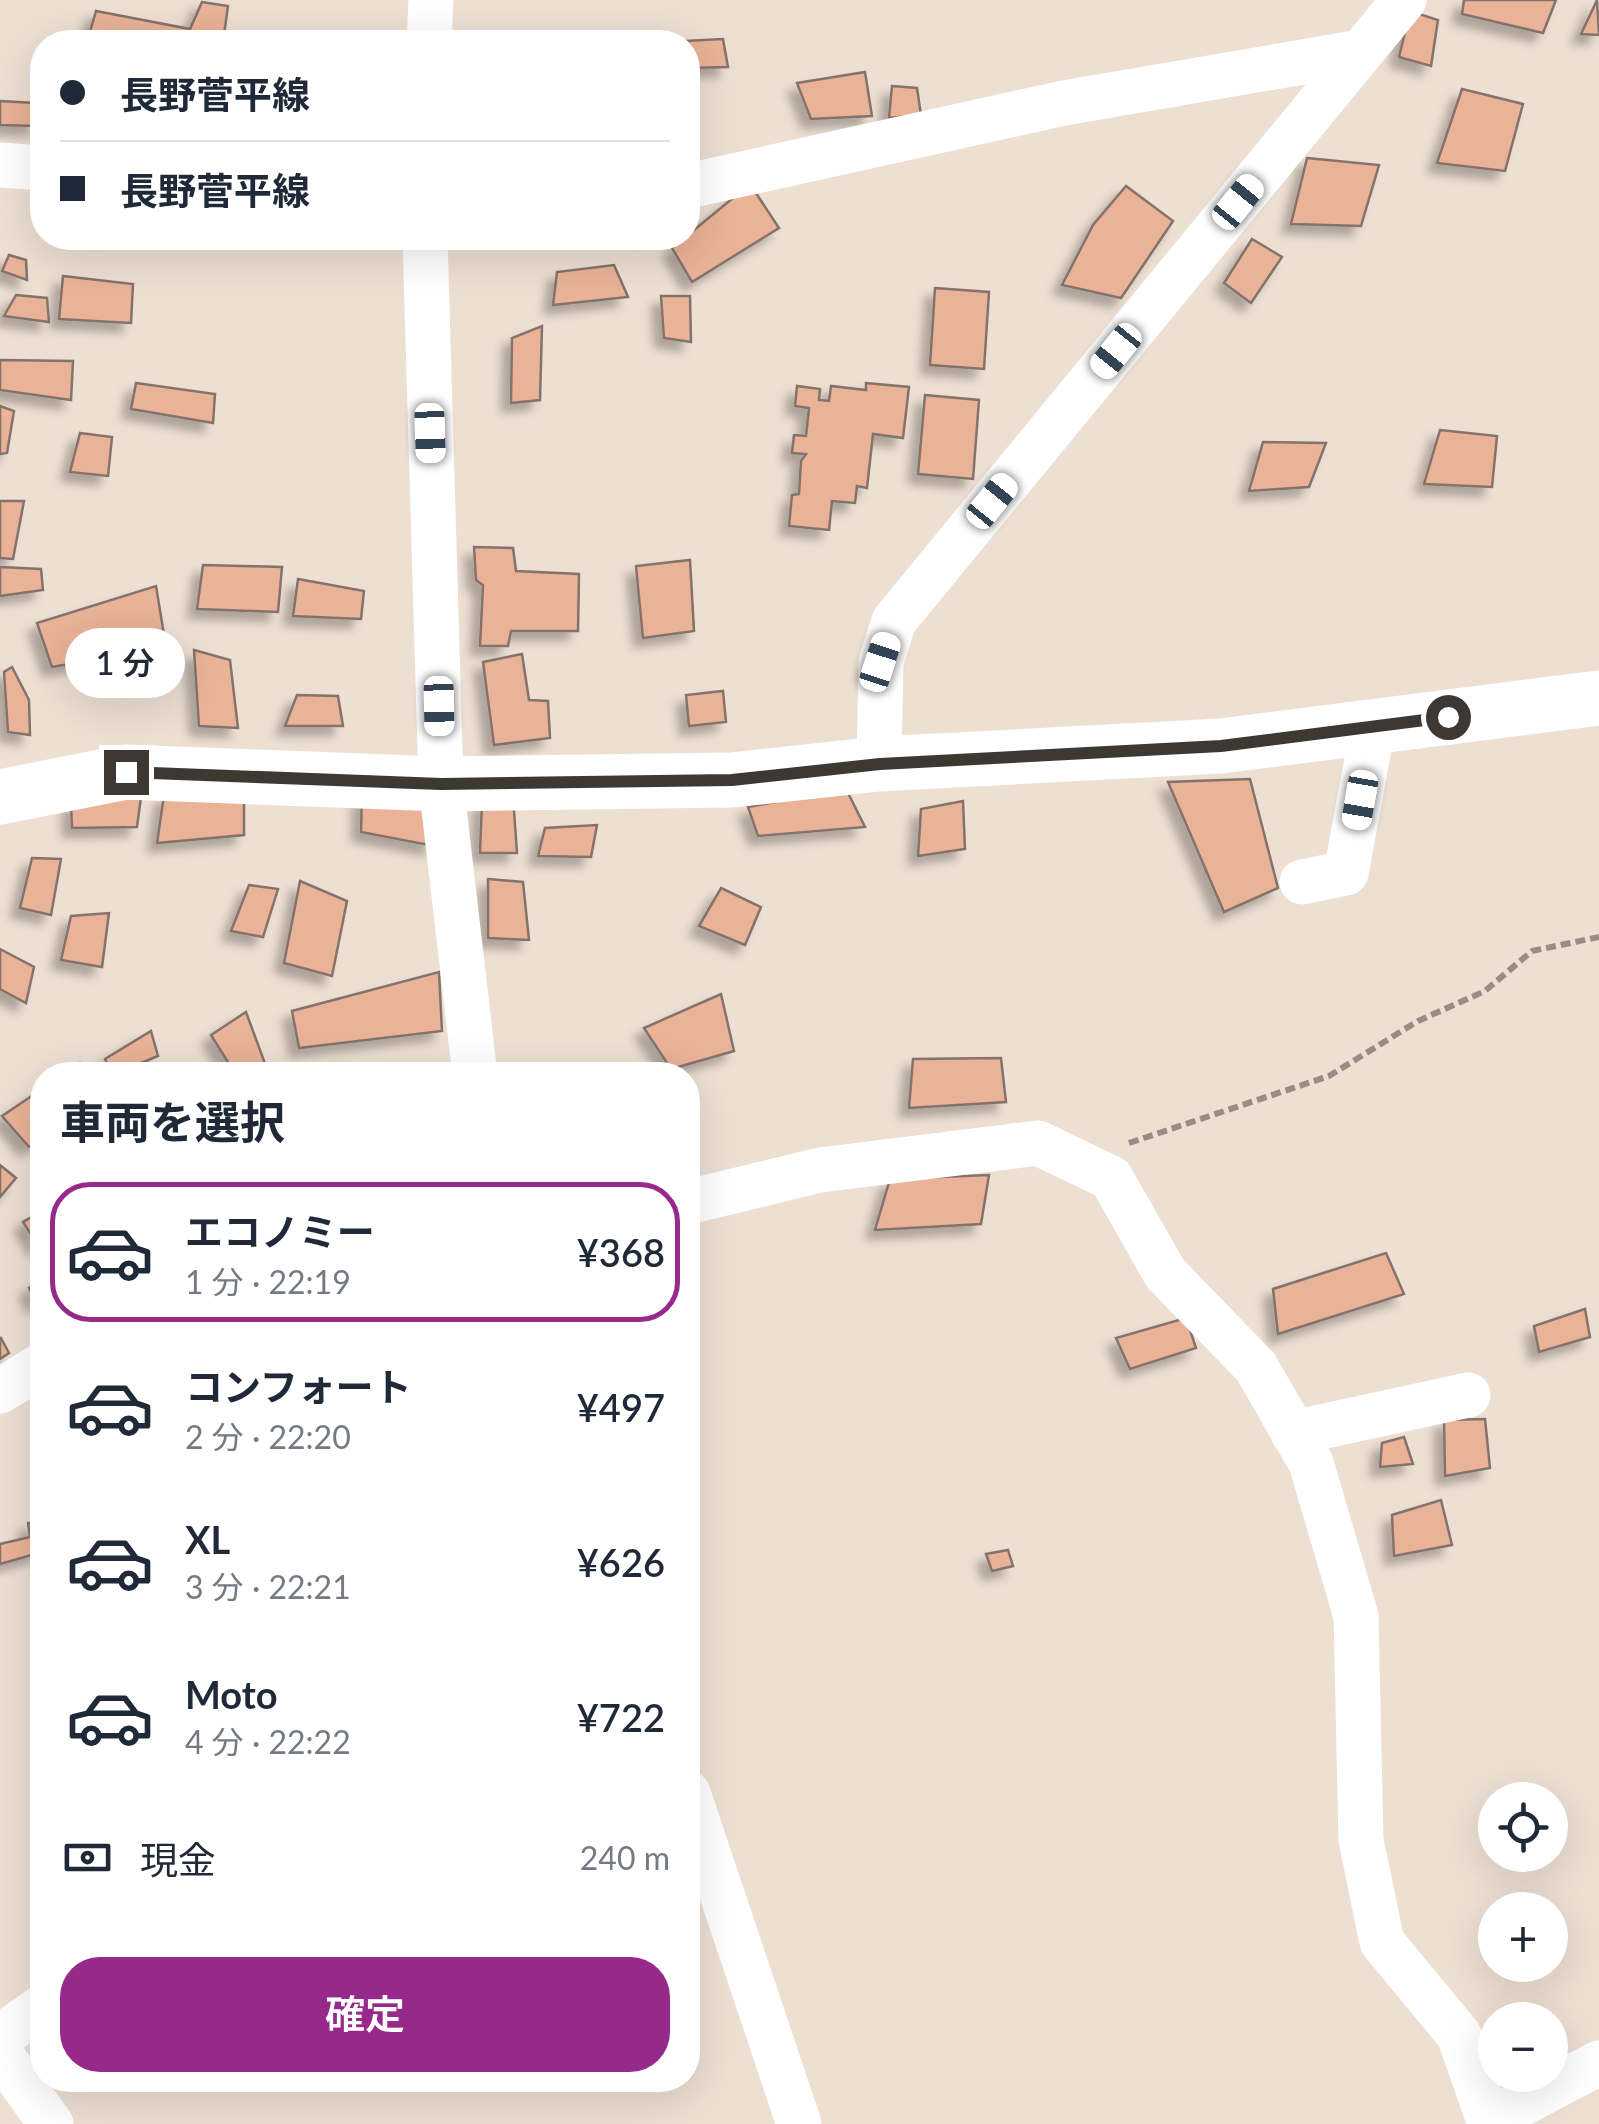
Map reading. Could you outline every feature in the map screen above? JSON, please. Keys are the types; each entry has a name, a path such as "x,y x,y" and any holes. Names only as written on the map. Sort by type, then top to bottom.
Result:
{"main road":[{"path":"1,793 126,772 441,784 732,780 880,764 1221,746 1599,698"}],"street":[{"path":"430,30 431,0"},
{"path":"880,764 880,662 894,621 1404,0"},
{"path":"700,183 1064,102 1362,52"},
{"path":"0,165 30,167"},
{"path":"425,250 441,784 473,1062"},
{"path":"1302,882 1346,873 1373,726"},
{"path":"700,1199 820,1170 1038,1143 1111,1178 1165,1273 1256,1367 1310,1463 1356,1616 1361,1840 1382,1942 1459,2034 1490,2122 1599,2063"},
{"path":"0,1391 30,1372"},
{"path":"1293,1432 1468,1395"},
{"path":"700,1829 799,2124"},
{"path":"0,2037 30,2015"},
{"path":"0,2053 51,2124"}],"path":[{"path":"1076,1161 1329,1076 1418,1021 1485,991 1532,951 1599,937"}],"building":[{"path":"1464,0 1556,0 1543,33 1462,14"},
{"path":"1597,0 1599,35 1581,34"},
{"path":"202,2 228,6 225,30 90,30 96,11 190,29"},
{"path":"1410,11 1438,20 1431,66 1399,57"},
{"path":"723,39 728,67 700,68 700,40"},
{"path":"865,72 872,116 811,119 797,83"},
{"path":"892,86 917,88 921,115 889,118"},
{"path":"1462,89 1523,104 1505,171 1437,163"},
{"path":"0,101 30,103 30,126 0,125"},
{"path":"1307,158 1379,165 1361,226 1291,224"},
{"path":"750,184 779,228 692,282 673,250 700,250 700,225"},
{"path":"1126,186 1173,221 1121,298 1062,285 1093,225"},
{"path":"1252,239 1282,257 1251,303 1224,283"},
{"path":"9,255 26,260 27,280 2,271"},
{"path":"614,265 628,297 553,305 557,272"},
{"path":"63,276 133,284 131,323 59,319"},
{"path":"935,288 989,292 984,369 930,365"},
{"path":"16,295 47,298 49,322 4,316"},
{"path":"661,296 690,296 691,342 664,338"},
{"path":"542,326 540,400 511,403 512,338"},
{"path":"0,360 73,361 71,400 0,390"},
{"path":"136,383 215,394 213,423 131,409"},
{"path":"866,383 909,387 903,438 873,434 867,488 857,486 855,503 832,501 829,530 789,526 792,495 799,494 801,461 806,454 792,453 794,435 806,436 809,408 795,406 797,386 820,389 819,400 829,401 831,386 866,390"},
{"path":"925,395 979,400 973,479 918,474"},
{"path":"0,406 14,411 7,453 0,454"},
{"path":"1440,430 1497,436 1492,487 1424,484"},
{"path":"80,433 112,437 108,476 70,472"},
{"path":"1263,442 1326,443 1309,487 1249,491"},
{"path":"0,501 24,501 13,559 0,558"},
{"path":"474,547 513,548 516,571 579,574 578,631 511,631 508,646 480,646 483,585 476,580"},
{"path":"690,560 694,631 643,638 636,566"},
{"path":"203,565 282,567 278,612 197,609"},
{"path":"0,567 41,569 43,590 0,596"},
{"path":"298,579 364,591 361,619 293,616"},
{"path":"156,586 166,647 52,667 37,623"},
{"path":"194,650 230,660 238,728 199,726"},
{"path":"522,654 529,700 548,701 550,738 494,745 483,662"},
{"path":"12,667 29,700 30,735 8,732 4,672"},
{"path":"723,691 726,722 689,726 686,695"},
{"path":"297,695 338,696 343,726 285,726"},
{"path":"1250,779 1278,888 1224,912 1168,782"},
{"path":"846,789 865,827 758,836 748,807"},
{"path":"244,793 244,835 157,843 164,795"},
{"path":"362,794 431,800 434,846 361,832"},
{"path":"513,796 517,853 480,853 482,801"},
{"path":"141,797 137,827 72,828 71,803"},
{"path":"963,801 965,849 918,856 921,809"},
{"path":"597,825 591,857 538,856 545,828"},
{"path":"32,858 61,859 51,915 20,908"},
{"path":"488,879 523,882 529,940 488,938"},
{"path":"300,881 347,901 332,976 284,963"},
{"path":"249,885 278,889 263,937 231,931"},
{"path":"721,888 761,907 745,945 699,926"},
{"path":"109,913 102,967 61,960 71,916"},
{"path":"0,949 34,967 26,1003 0,989"},
{"path":"439,972 442,1031 299,1048 292,1011"},
{"path":"721,994 734,1051 696,1062 666,1062 644,1028"},
{"path":"246,1012 264,1062 228,1062 211,1035"},
{"path":"151,1031 158,1056 143,1062 105,1059"},
{"path":"1001,1058 1006,1102 909,1108 913,1059"},
{"path":"30,1097 30,1146 29,1147 2,1116"},
{"path":"0,1165 16,1178 0,1197"},
{"path":"989,1175 981,1224 875,1230 890,1179"},
{"path":"1386,1253 1404,1294 1278,1334 1273,1289"},
{"path":"1585,1309 1590,1337 1539,1352 1534,1326"},
{"path":"1186,1318 1196,1348 1130,1369 1116,1338"},
{"path":"0,1339 9,1353 0,1359"},
{"path":"1485,1419 1490,1468 1445,1476 1444,1420"},
{"path":"1404,1437 1413,1464 1380,1467 1382,1443"},
{"path":"1441,1500 1452,1545 1394,1556 1392,1515"},
{"path":"30,1537 30,1555 0,1564 0,1544"},
{"path":"1008,1550 1013,1566 992,1571 986,1554"}],"route":[{"path":"126,772 441,784 732,780 880,764 1221,746 1448,717"}]}
